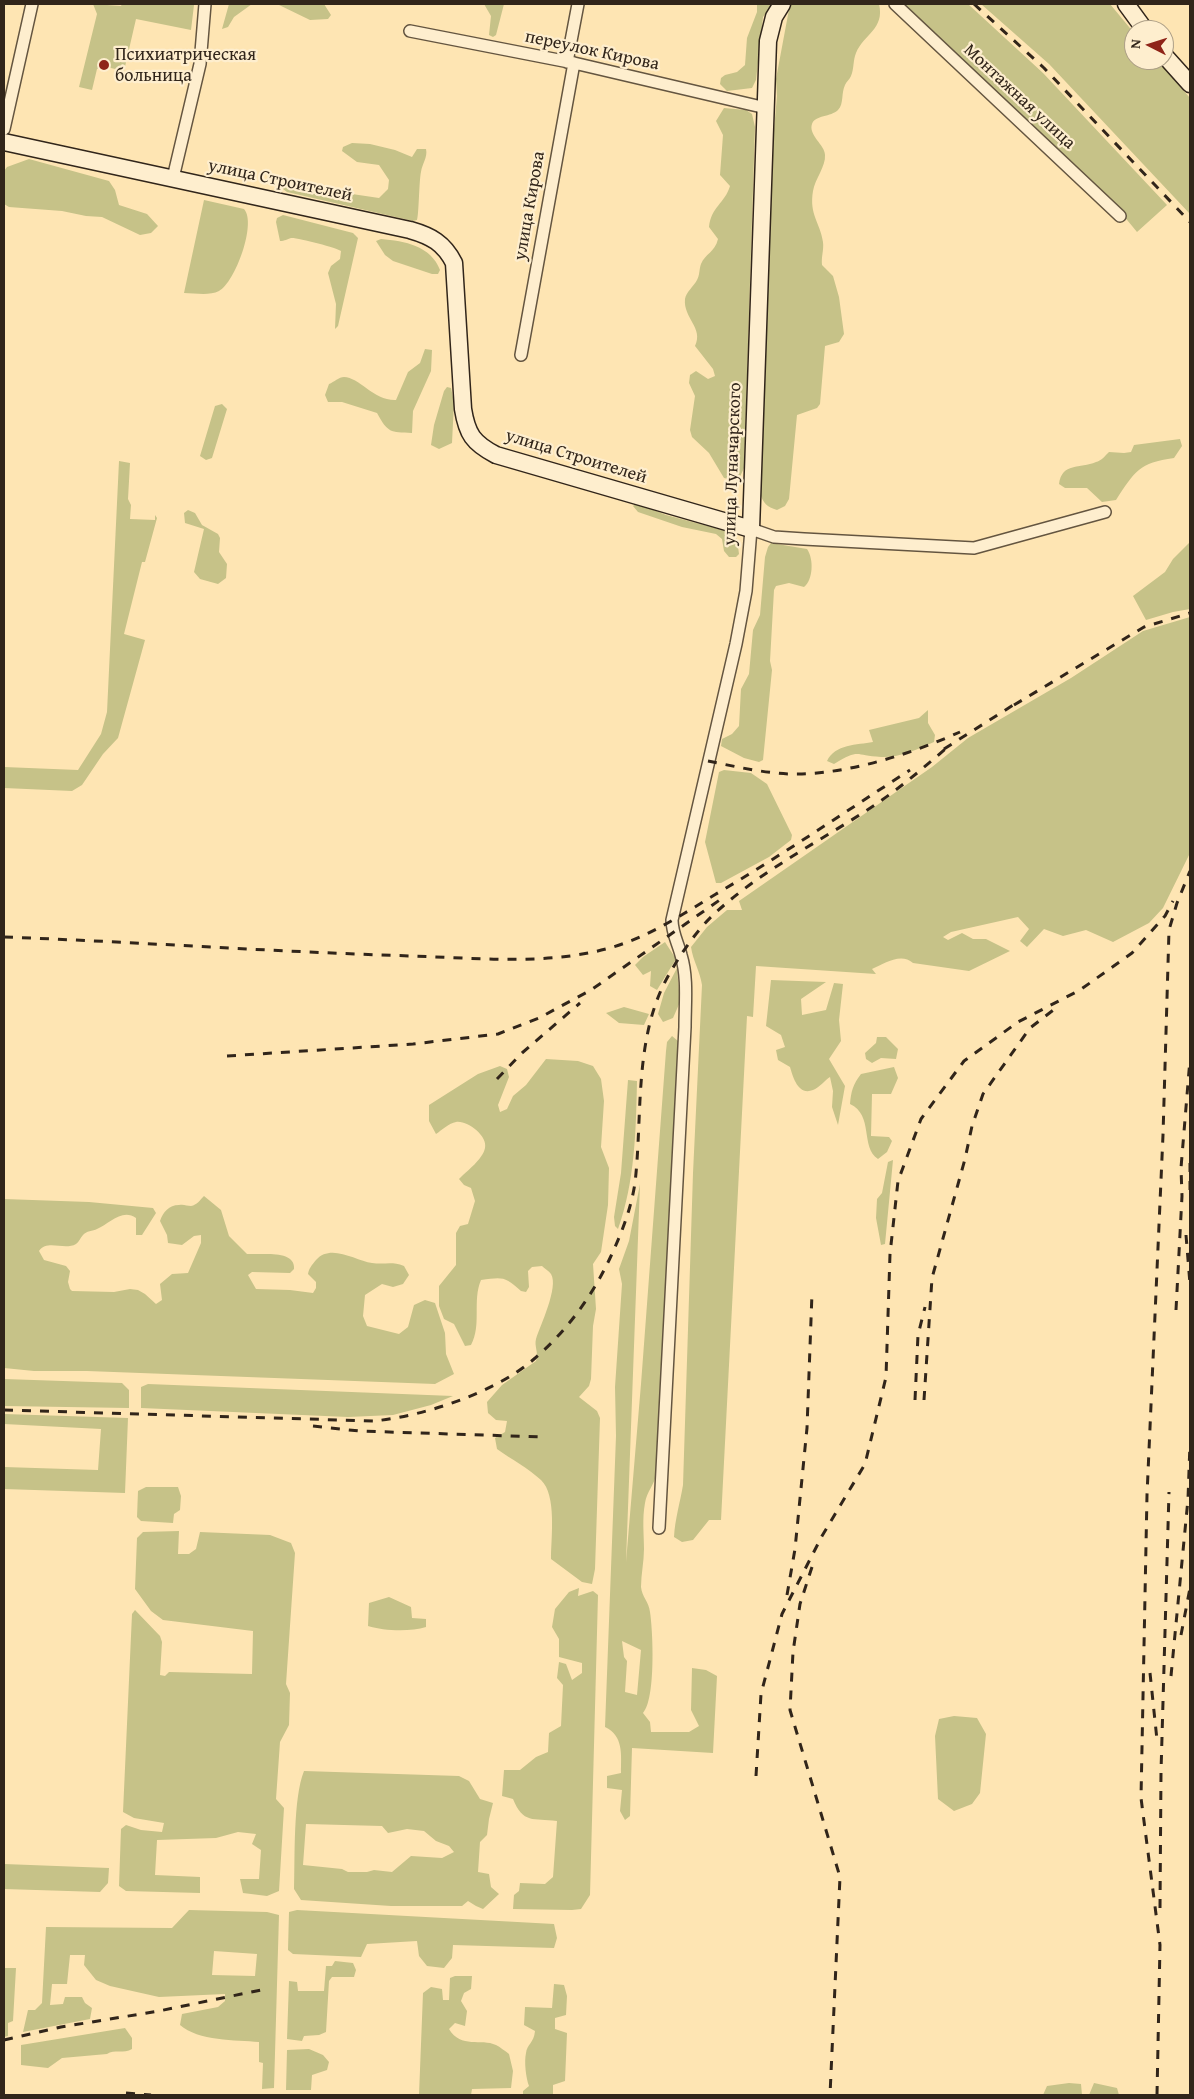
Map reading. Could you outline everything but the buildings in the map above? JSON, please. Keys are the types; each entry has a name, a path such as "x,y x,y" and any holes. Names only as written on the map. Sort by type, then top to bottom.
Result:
{"main road":[{"name":"улица Луначарского","path":"751,530 768,41 774,17 782,4"},
{"path":"1126,4 1138,20"},
{"path":"1174,66 1190,84"},
{"name":"улица Строителей","path":"4,142 410,230 436,239 445,246 454,263 463,409 468,431 476,444 496,455 751,530"}],"street":[{"path":"4,129 32,4"},
{"path":"172,178 200,64 205,4"},
{"name":"улица Кирова","path":"521,355 570,63 578,4"},
{"name":"Монтажная улица","path":"895,4 1120,216"},
{"name":"переулок Кирова","path":"410,31 570,63 766,108"},
{"name":"улица Строителей","path":"751,530 774,537 974,548 1105,512"},
{"name":"улица Луначарского","path":"659,1528 686,980 681,955 675,940 672,920 736,644 746,591 751,530"}],"shaded area":[{"path":"93,4 121,6 122,4 194,5 191,30 136,19 124,71 102,66 97,69 92,90 79,87 97,14"},
{"path":"229,4 252,4 234,17 228,27 222,29"},
{"path":"277,4 324,4 331,15 328,19 310,20"},
{"path":"484,4 504,4 496,35 493,37 489,35 491,16"},
{"path":"757,4 773,4 763,17 756,80 752,88 727,91 720,84 721,78 737,72 745,65 747,38 757,12"},
{"path":"790,4 879,4 880,13 879,20 873,31 856,53 852,73 844,88 840,108 835,112 816,119 811,128 825,155 824,164 813,191 812,206 822,235 822,265 833,276 839,297 844,334 839,342 825,346 820,404 817,408 797,415 789,499 785,506 777,510 766,504 760,493 771,163 777,96 776,79"},
{"path":"903,4 968,4 1043,73 1167,205 1137,232 1109,198"},
{"path":"981,4 1110,4 1124,21 1124,70 1166,70 1190,98 1190,214 1049,64"},
{"path":"724,108 746,110 752,114 755,127 744,468 738,481 724,478 709,453 692,437 690,430 695,396 689,383 690,375 696,371 708,379 715,376 713,369 695,346 697,334 685,306 686,296 698,278 701,264 717,243 718,239 709,227 710,220 730,186 720,175 723,135 716,121"},
{"path":"352,143 370,144 395,150 412,157 417,149 426,149 420,176 417,220 413,221 287,192 279,186 278,182 281,178 298,186 379,198 388,189 389,180 379,165 357,162 342,151 343,147"},
{"path":"29,159 109,181 115,190 119,205 147,214 158,226 151,233 140,235 102,217 62,211 9,207 4,204 4,171 7,167"},
{"path":"204,200 244,209 248,227 246,239 237,265 225,286 219,291 211,293 184,293"},
{"path":"283,215 353,233 358,238 338,326 335,329 336,304 328,273 331,266 340,259 341,251 325,245 294,238 280,241 276,222 277,218"},
{"path":"381,239 408,243 424,250 436,262 440,270 438,274 432,274 393,261 385,255 376,241"},
{"path":"425,349 432,350 431,371 413,411 412,433 390,430 377,413 342,402 328,402 325,395 329,384 344,377 350,378 381,397 396,400 408,372 420,363"},
{"path":"447,387 451,388 454,402 452,443 439,449 431,445 434,425 444,391"},
{"path":"222,404 227,409 212,458 206,460 200,456 215,406"},
{"path":"1180,439 1182,446 1174,458 1153,463 1139,470 1133,475 1116,500 1102,502 1087,488 1065,488 1059,484 1064,472 1068,469 1098,461 1109,452 1131,452 1134,445"},
{"path":"119,461 130,463 128,499 131,505 130,519 155,520 155,515 157,518 145,562 142,562 124,634 145,640 118,738 103,754 82,785 72,791 4,788 4,767 78,770 101,734 107,712"},
{"path":"636,503 666,515 734,533 737,539 739,554 736,557 729,557 724,551 722,539 716,534 682,527 638,512 633,506"},
{"path":"188,510 195,513 202,525 218,534 220,538 219,552 227,564 226,578 218,584 200,579 194,572 204,529 185,523 184,513"},
{"path":"1190,542 1190,609 1146,620 1133,596 1165,572 1173,559"},
{"path":"771,543 807,549 812,564 811,575 804,587 789,583 776,586 774,590 770,661 772,670 763,760 759,762 744,758 721,746 722,739 732,734 739,726 741,689 749,674 753,630 760,615 765,557"},
{"path":"1190,617 1190,853 1163,908 1149,923 1113,942 1086,930 1063,936 1044,929 1027,947 1020,941 1029,929 1018,917 951,932 943,937 948,940 962,933 973,939 986,939 1010,951 969,971 913,963 903,959 892,960 872,969 876,974 756,966 753,1017 747,1016 721,1520 709,1520 693,1540 682,1542 674,1537 683,1485 693,1173 702,985 691,947 707,927 727,910 742,910 739,901 932,767 968,738 1071,678 1143,631"},
{"path":"928,710 928,723 935,735 934,742 895,756 881,757 854,754 834,764 827,761 835,751 841,748 873,742 869,730 919,718"},
{"path":"724,770 751,773 767,784 792,835 791,840 769,857 721,883 716,883 705,842 719,772"},
{"path":"665,942 676,959 657,990 650,986 651,971 643,975 635,965"},
{"path":"677,968 680,1002 673,1018 663,1022 658,1014 664,993"},
{"path":"771,980 826,982 801,999 802,1015 826,1010 834,983 843,984 839,1020 841,1041 829,1059 845,1086 838,1125 832,1107 833,1091 830,1077 815,1089 804,1090 797,1084 790,1067 778,1060 776,1050 785,1047 781,1035 766,1026"},
{"path":"624,1007 649,1014 644,1025 619,1023 606,1013"},
{"path":"672,1036 678,1041 657,1472 646,1499 644,1515 644,1554 641,1587 650,1612 652,1680 647,1705 643,1713 650,1722 651,1732 689,1732 699,1726 691,1710 692,1668 706,1670 717,1676 713,1753 632,1748 630,1816 625,1820 620,1811 622,1790 607,1788 607,1776 621,1773 621,1759 616,1735 605,1727 616,1436 615,1387 622,1284 619,1269 629,1241 640,1184 626,1562 667,1042","holes":["622,1641 641,1650 637,1695 625,1692 627,1661 624,1657"]},
{"path":"877,1037 886,1037 898,1049 896,1059 881,1058 872,1063 866,1059 865,1053 876,1043"},
{"path":"546,1059 578,1061 593,1066 601,1079 604,1101 601,1147 609,1168 608,1205 601,1252 593,1264 596,1309 593,1326 591,1379 589,1386 579,1397 597,1411 600,1418 595,1569 592,1584 582,1582 551,1559 552,1517 546,1487 531,1472 497,1449 495,1438 505,1432 507,1421 496,1420 488,1413 487,1402 502,1385 536,1361 536,1339 553,1288 551,1274 542,1266 532,1267 528,1271 529,1287 526,1292 521,1291 507,1280 494,1278 481,1280 477,1296 476,1329 471,1345 465,1346 454,1324 444,1319 439,1306 439,1286 456,1265 456,1233 460,1226 468,1224 475,1201 471,1188 464,1185 459,1179 484,1152 485,1143 476,1130 461,1122 451,1124 436,1134 429,1121 429,1105 478,1074 500,1066 507,1069 509,1077 498,1105 500,1112 507,1109 513,1096 526,1085"},
{"path":"894,1067 898,1078 891,1094 872,1094 871,1136 889,1137 892,1141 887,1152 878,1159 869,1147 862,1116 850,1104 851,1096 854,1085 861,1074"},
{"path":"628,1080 637,1081 634,1156 628,1193 618,1229 615,1226 614,1217 621,1173"},
{"path":"893,1160 885,1244 881,1245 876,1218 877,1199 882,1193 888,1162"},
{"path":"204,1196 221,1210 229,1236 247,1254 276,1254 289,1258 293,1263 294,1269 290,1273 252,1272 248,1275 256,1289 313,1293 316,1288 316,1282 308,1274 309,1270 316,1260 322,1255 329,1253 344,1254 366,1262 404,1266 409,1275 403,1284 393,1287 382,1284 365,1295 363,1316 367,1326 399,1334 408,1327 414,1305 425,1300 435,1303 445,1333 446,1354 454,1374 435,1384 87,1371 34,1371 4,1368 4,1199 89,1202 153,1208 156,1213 142,1235 136,1235 136,1218 126,1215 86,1233 76,1244 71,1246 51,1245 39,1251 44,1260 66,1266 70,1271 68,1282 72,1291 114,1292 130,1289 138,1290 156,1304 162,1300 160,1284 172,1274 188,1273 201,1243 201,1235 194,1236 182,1245 168,1243 167,1235 160,1221 161,1218 172,1206 191,1206"},
{"path":"4,1379 122,1383 129,1390 129,1408 4,1406"},
{"path":"148,1384 453,1396 431,1405 393,1415 348,1417 141,1408 141,1387"},
{"path":"4,1414 128,1418 125,1493 4,1489 4,1467 98,1470 101,1429 4,1424"},
{"path":"146,1487 178,1487 181,1496 180,1510 174,1514 173,1523 141,1521 137,1517 138,1491"},
{"path":"179,1531 178,1554 189,1554 196,1549 200,1532 270,1535 291,1543 295,1553 286,1684 290,1693 289,1725 280,1742 276,1799 284,1808 279,1891 267,1896 243,1893 240,1879 259,1879 261,1850 252,1844 256,1834 238,1832 216,1838 157,1840 155,1875 200,1877 200,1893 126,1891 119,1886 121,1829 126,1825 141,1830 162,1832 164,1823 134,1818 123,1812 132,1614 135,1610 160,1636 162,1642 160,1675 165,1676 169,1672 252,1674 253,1631 163,1620 151,1611 135,1589 137,1538 143,1532"},
{"path":"579,1588 578,1596 593,1591 598,1595 590,1895 581,1909 513,1909 514,1895 519,1891 520,1883 545,1884 553,1877 557,1821 525,1816 521,1813 513,1799 502,1796 504,1770 520,1770 536,1757 548,1752 549,1733 561,1726 563,1685 557,1678 559,1662 566,1664 572,1680 582,1673 582,1663 559,1657 559,1639 552,1627 555,1609 569,1592"},
{"path":"389,1597 411,1607 412,1618 426,1619 426,1627 412,1630 397,1630 368,1626 369,1603"},
{"path":"954,1716 977,1718 986,1734 980,1793 972,1804 954,1811 938,1799 935,1736 939,1719"},
{"path":"304,1771 459,1776 469,1781 480,1799 493,1803 487,1835 480,1842 478,1872 489,1874 491,1887 499,1894 483,1909 468,1901 462,1906 391,1906 301,1900 294,1889 295,1829 300,1783","holes":["306,1824 382,1826 388,1833 407,1829 424,1831 436,1841 449,1846 454,1852 442,1858 411,1856 392,1872 374,1870 348,1872 342,1869 303,1865"]},
{"path":"4,1864 109,1868 108,1883 100,1892 4,1889"},
{"path":"189,1910 267,1912 279,1915 274,2088 262,2089 263,2063 259,2062 259,2042 207,2037 180,2025 182,2014 218,2007 225,2001 225,1994 159,1997 110,1986 96,1980 84,1965 85,1955 70,1955 67,1984 52,1984 50,2005 63,2004 65,1997 82,1997 85,2003 92,2008 90,2019 23,2032 28,2010 35,2010 42,2003 46,1927 172,1928","holes":["214,1951 257,1954 255,1976 212,1975"]},
{"path":"297,1910 554,1924 557,1938 554,1948 453,1945 452,1958 444,1968 427,1966 419,1956 417,1941 367,1944 361,1957 293,1954 288,1950 289,1912"},
{"path":"335,1961 353,1963 356,1970 354,1977 332,1977 329,1981 326,2032 319,2035 304,2036 302,2041 287,2039 289,1981 297,1982 298,1991 324,1991 326,1966 332,1966"},
{"path":"4,1968 16,1968 13,2021 8,2023 8,2036 4,2037"},
{"path":"455,1976 472,1976 471,1989 464,1993 461,2001 467,2011 465,2026 455,2023 449,2029 459,2039 490,2043 509,2054 513,2071 511,2088 472,2089 471,2095 419,2095 423,1993 431,1987 442,1989 443,2000 449,2000 450,1978"},
{"path":"554,1984 564,1985 567,1996 566,2015 555,2018 555,2029 567,2033 565,2081 553,2085 553,2095 523,2095 523,2091 529,2086 525,2061 526,2053 535,2031 524,2025 525,2007 552,2008"},
{"path":"125,2028 132,2038 132,2049 107,2054 62,2058 48,2068 21,2065 21,2045"},
{"path":"309,2049 323,2055 329,2062 327,2070 312,2075 311,2090 286,2090 287,2050"},
{"path":"1069,2083 1081,2084 1082,2095 1043,2095 1047,2086"},
{"path":"1094,2083 1117,2088 1119,2095 1089,2095"}],"railway":[{"path":"974,4 1044,68 1190,222"},
{"path":"1014,705 1144,627 1190,613"},
{"path":"944,749 1018,702"},
{"path":"708,761 778,773 802,774 842,770 903,754 960,732"},
{"path":"4,1410 374,1421 415,1414 458,1401 500,1382 518,1371 546,1348 578,1312 596,1285 615,1247 631,1202 635,1183 642,1074 650,1021 659,995 671,971 685,950 700,929 730,900 772,869 882,800 950,745"},
{"path":"4,937 488,959 539,959 589,953 627,942 666,924 765,864 910,770"},
{"path":"1157,2095 1160,1945 1141,1798 1147,1495 1163,1135 1169,930 1177,903 1190,871"},
{"path":"227,1056 413,1044 498,1034 539,1018 591,990 724,897"},
{"path":"756,1776 761,1694 782,1614 822,1536 865,1464 886,1377 890,1254 898,1181 921,1119 964,1061 1018,1022 1080,990 1132,953 1165,916 1173,901"},
{"path":"497,1079 522,1053 580,1003"},
{"path":"924,1400 932,1278 965,1159 972,1126 983,1094 1030,1028 1056,1008"},
{"path":"1176,1310 1182,1196 1181,1168 1190,1059"},
{"path":"1190,1163 1190,1190"},
{"path":"1186,1235 1190,1284"},
{"path":"787,1595 795,1549 807,1428 812,1293"},
{"path":"915,1400 918,1335 925,1307"},
{"path":"313,1426 359,1431 543,1437"},
{"path":"1171,1676 1188,1499 1190,1443"},
{"path":"1160,1908 1161,1772 1169,1492"},
{"path":"812,1567 800,1604 793,1652 790,1710 840,1877 830,2095"},
{"path":"1181,1635 1190,1588"},
{"path":"1150,1673 1157,1740"},
{"path":"4,2040 61,2027 159,2011 261,1990"},
{"path":"126,2093 151,2095"}],"place":[{"name":"Психиатрическая больница","path":"104,65"}]}
